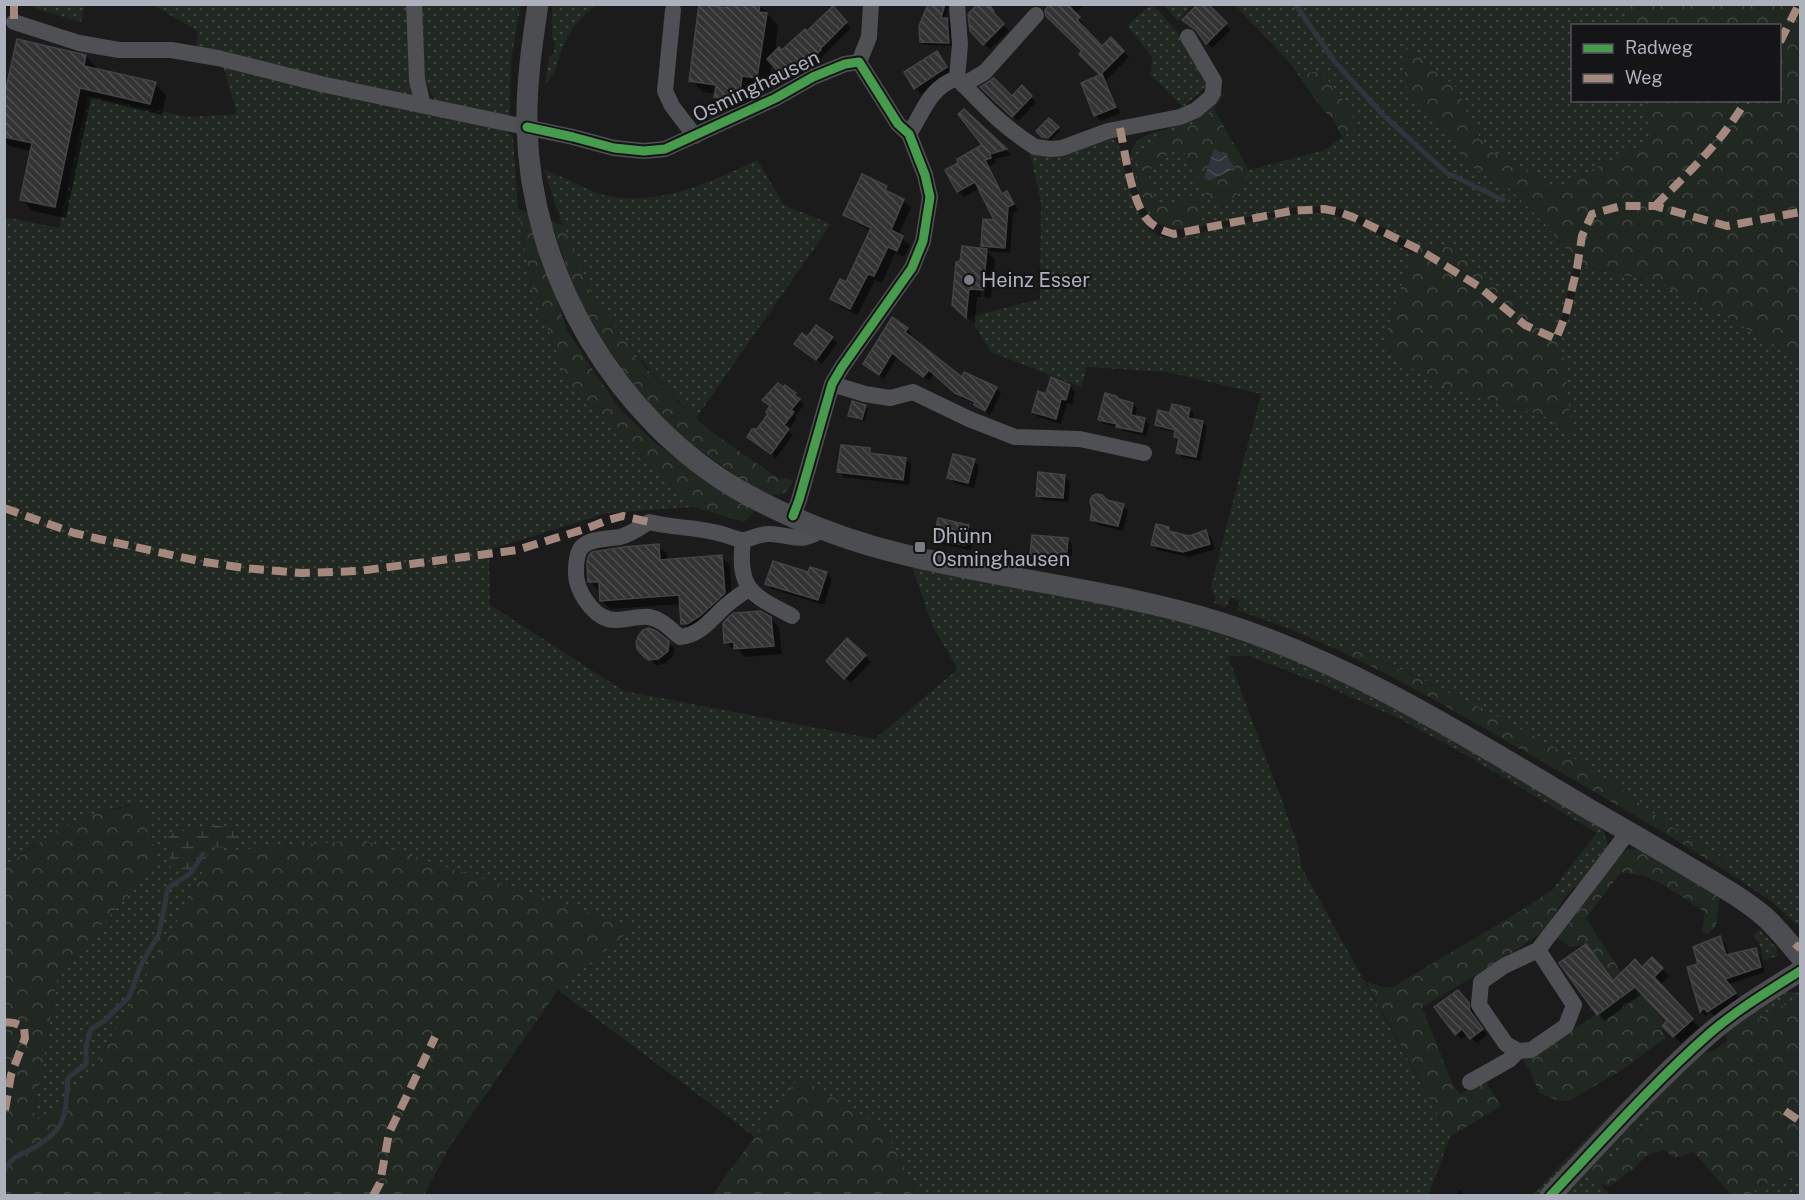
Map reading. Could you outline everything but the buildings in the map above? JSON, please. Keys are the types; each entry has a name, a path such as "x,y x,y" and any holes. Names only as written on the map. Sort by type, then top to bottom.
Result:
{"main road":[{"path":"538,4 527,99 529,157 537,212 562,287 581,326 635,402 662,431 708,469 743,492 793,516 824,529 898,553 1187,613 1276,641 1326,662 1386,692 1716,883 1747,903 1778,930 1800,956"},
{"path":"1550,1196 1712,1032 1742,1008 1800,971"}],"street":[{"path":"414,4 417,80 423,105"},
{"path":"793,516 800,500 832,384 912,268 923,241 930,197 925,175 909,134 898,124 859,62 869,37 871,4"},
{"path":"957,4 960,82 1002,124 1029,144 1041,149 1062,147 1114,129 1180,117 1204,104 1213,93 1214,81 1188,38"},
{"path":"673,10 665,91 672,106 695,136"},
{"path":"909,134 931,96 945,82 960,82 986,72 1036,15"},
{"name":"Osminghausen","path":"14,22 79,43 119,50 171,50 218,58 321,84 573,136 614,148 644,151 665,149 776,98 813,78 845,64 859,62"},
{"path":"832,384 865,394 890,398 913,392 969,419 1015,437 1080,439 1144,453"},
{"path":"748,589 727,604 708,624 698,631 681,637 659,620 649,617 608,619 591,608 579,590 576,573 580,550 585,544 620,537 649,522 703,530 743,540 757,535 770,534 796,539 810,538 824,529"},
{"path":"743,540 742,572 748,589 792,616"},
{"path":"1538,950 1574,1005 1566,1026 1532,1050 1518,1051 1506,1044 1479,1005 1481,982 1504,966 1538,950 1628,832"},
{"path":"1470,1082 1509,1060 1518,1051"}],"green space":[{"path":"31,5 85,5 81,22 36,9"},
{"path":"153,5 410,5 414,99 196,48 198,31"},
{"path":"420,5 521,5 511,59 510,115 500,117 436,102 423,78"},
{"path":"552,5 596,5 571,31 555,69 545,85 549,58 554,53 555,43 552,37"},
{"path":"1150,5 1153,5 1186,42 1208,85 1183,107 1151,75 1152,57 1127,26"},
{"path":"1164,5 1192,5 1178,21"},
{"path":"1235,5 1629,5 1627,24 1571,24 1571,102 1642,102 1654,139 1556,188 1490,151 1473,128 1457,88 1407,90 1438,120 1471,166 1509,188 1546,225 1575,261 1557,329 1555,323 1538,315 1502,291 1460,251 1420,247 1347,211 1332,207 1298,207 1197,227 1200,201 1193,195 1173,205 1160,207 1150,185 1151,170 1162,158 1182,147 1193,171 1235,197 1249,170 1325,150 1358,126 1345,103 1320,70 1299,76 1290,63"},
{"path":"1629,5 1800,5 1800,360 1730,319 1656,281 1578,264 1546,225 1509,188 1471,166 1438,120 1407,90 1401,43 1457,88 1473,128 1490,151 1556,188 1653,139 1642,102 1781,102 1781,24 1627,24"},
{"path":"223,66 499,128 513,136 518,209 531,285 571,389 694,507 607,513 489,550 490,605 624,691 875,739 958,669 933,627 911,564 1194,624 1275,651 1374,696 1599,825 1608,845 1582,883 1573,888 1563,900 1552,890 1597,833 1400,719 1324,685 1249,656 1228,656 1296,839 1302,868 1450,1137 1428,1196 918,1195 884,1129 799,1078 755,1137 558,990 633,928 212,852 193,894 87,1081 32,1125 58,975 157,862 145,803 105,811 70,824 5,866 5,217 59,228 88,96 188,117 237,114"},
{"path":"1320,70 1345,103 1358,126 1342,137 1333,119 1322,109 1299,76"},
{"path":"1225,93 1214,109 1194,124 1178,132 1161,135 1143,152 1136,172 1143,197 1155,211 1153,219 1142,202 1133,173 1130,158 1134,146 1144,136 1177,124"},
{"path":"1214,109 1249,170 1235,197 1220,204 1203,191 1182,147 1162,158 1155,164 1149,177 1150,185 1160,207 1173,205 1193,195 1200,201 1197,227 1179,229 1164,226 1153,219 1155,211 1143,197 1138,181 1136,172 1143,152 1161,135 1178,132 1194,124"},
{"path":"1109,137 1118,143 1136,207 1150,229 1159,236 1183,237 1279,216 1317,213 1333,215 1353,222 1412,253 1383,343 1446,387 1547,417 1572,438 1564,360 1559,338 1570,313 1582,266 1656,281 1730,319 1800,360 1800,928 1771,901 1721,868 1726,861 1670,826 1608,780 1432,684 1344,643 1340,651 1288,628 1237,610 1240,601 1231,597 1226,607 1214,603 1215,596 1211,586 1261,394 1167,372 1087,367 1081,387 991,352 970,317 1040,299 1041,202 1029,150"},
{"path":"757,160 784,205 831,224 696,418 646,366 593,295 574,255 544,170 600,194 620,198 640,198 661,196 701,185"},
{"path":"518,209 529,213 567,330 620,409 653,441 700,477 756,510 744,522 694,507 571,389 531,285"},
{"path":"551,221 564,226 587,285 646,368 708,429 779,479 786,478 793,481 787,490 780,494 771,494 752,487 687,441 657,412 604,348 574,286"},
{"path":"1440,245 1460,251 1502,291 1538,315 1556,323 1564,360 1572,438 1547,417 1446,387 1389,356 1383,343 1412,253 1422,246"},
{"path":"1344,643 1487,711 1581,762 1670,826 1726,860 1721,868 1459,714 1340,651"},
{"path":"145,803 157,862 58,975 32,1124 87,1081 193,894 212,852 362,840 634,927 558,990 450,1146 424,1195 5,1195 5,866 61,828 92,814"},
{"path":"213,825 237,829 233,848 211,847 201,870 171,869 168,834"},
{"path":"1642,850 1720,897 1716,926 1708,934 1702,932 1705,912 1664,885 1644,876 1621,872 1586,918 1621,972 1664,1021 1661,1027 1666,1038 1620,1071 1569,1101 1556,1100 1540,1093 1524,1060 1596,1015 1623,995 1586,944 1570,947 1555,936 1622,851"},
{"path":"1552,890 1563,900 1545,930 1497,963 1422,1007 1450,1078 1459,1094 1486,1082 1501,1106 1450,1137 1366,982 1383,987 1393,987"},
{"path":"1760,930 1778,950 1776,952 1778,956 1764,960 1759,943 1753,935"},
{"path":"1800,993 1800,1003 1785,1005 1755,1021 1748,1014 1778,994"},
{"path":"1800,1003 1800,1176 1768,1183 1754,1191 1757,1195 1731,1195 1694,1152 1675,1158 1664,1150 1647,1155 1633,1169 1609,1186 1600,1184 1591,1175 1597,1161 1607,1157 1617,1157 1621,1152 1614,1139 1629,1124 1644,1131 1651,1127 1655,1109 1649,1103 1699,1053 1713,1051 1727,1041 1725,1031 1748,1014 1755,1021 1785,1005"},
{"path":"1691,1035 1691,1040 1539,1195 1531,1196 1601,1123"},
{"path":"799,1077 884,1129 918,1195 712,1195"},
{"path":"1649,1103 1655,1109 1651,1127 1645,1131 1629,1124"},
{"path":"1614,1139 1622,1151 1617,1157 1606,1157 1591,1174 1610,1195 1560,1196"},
{"path":"1800,1176 1800,1195 1757,1195 1754,1191 1768,1183"}],"water":[{"path":"1214,149 1228,157 1235,168 1209,181 1204,178"}],"waterway":[{"path":"1295,4 1335,62 1383,115 1447,173 1503,200"},
{"path":"4,1172 14,1158 41,1144 57,1129 64,1114 68,1078 86,1064 86,1047 91,1029 104,1021 129,997 141,965 159,934 168,888 191,873 203,854"}],"marked path":[{"path":"14,4 14,22"},
{"path":"1781,40 1799,4"},
{"path":"1655,206 1716,143 1745,102"},
{"path":"1120,128 1136,199 1146,218 1158,228 1174,234 1291,211 1324,209 1339,212 1420,250 1478,286 1525,325 1556,339 1566,314 1582,236 1592,214 1621,206 1655,206 1727,226 1800,212"},
{"path":"4,508 74,533 199,561 301,573 359,571 517,550 623,516 649,522"},
{"path":"1795,949 1800,944"},
{"path":"4,1022 24,1027 25,1038 11,1075 4,1116"},
{"path":"373,1196 380,1183 389,1133 435,1037"},
{"path":"1785,1111 1800,1121"}],"cycle path":[{"path":"527,127 614,148 644,151 665,149 776,98 813,77 845,64 859,62 898,124 909,134 925,175 930,197 923,241 912,268 832,384 793,516"},
{"path":"1550,1196 1648,1092 1710,1033 1743,1008 1800,971"}],"place":[{"name":"Heinz Esser","path":"969,280"},
{"name":"Dhünn Osminghausen","path":"920,547"}]}
